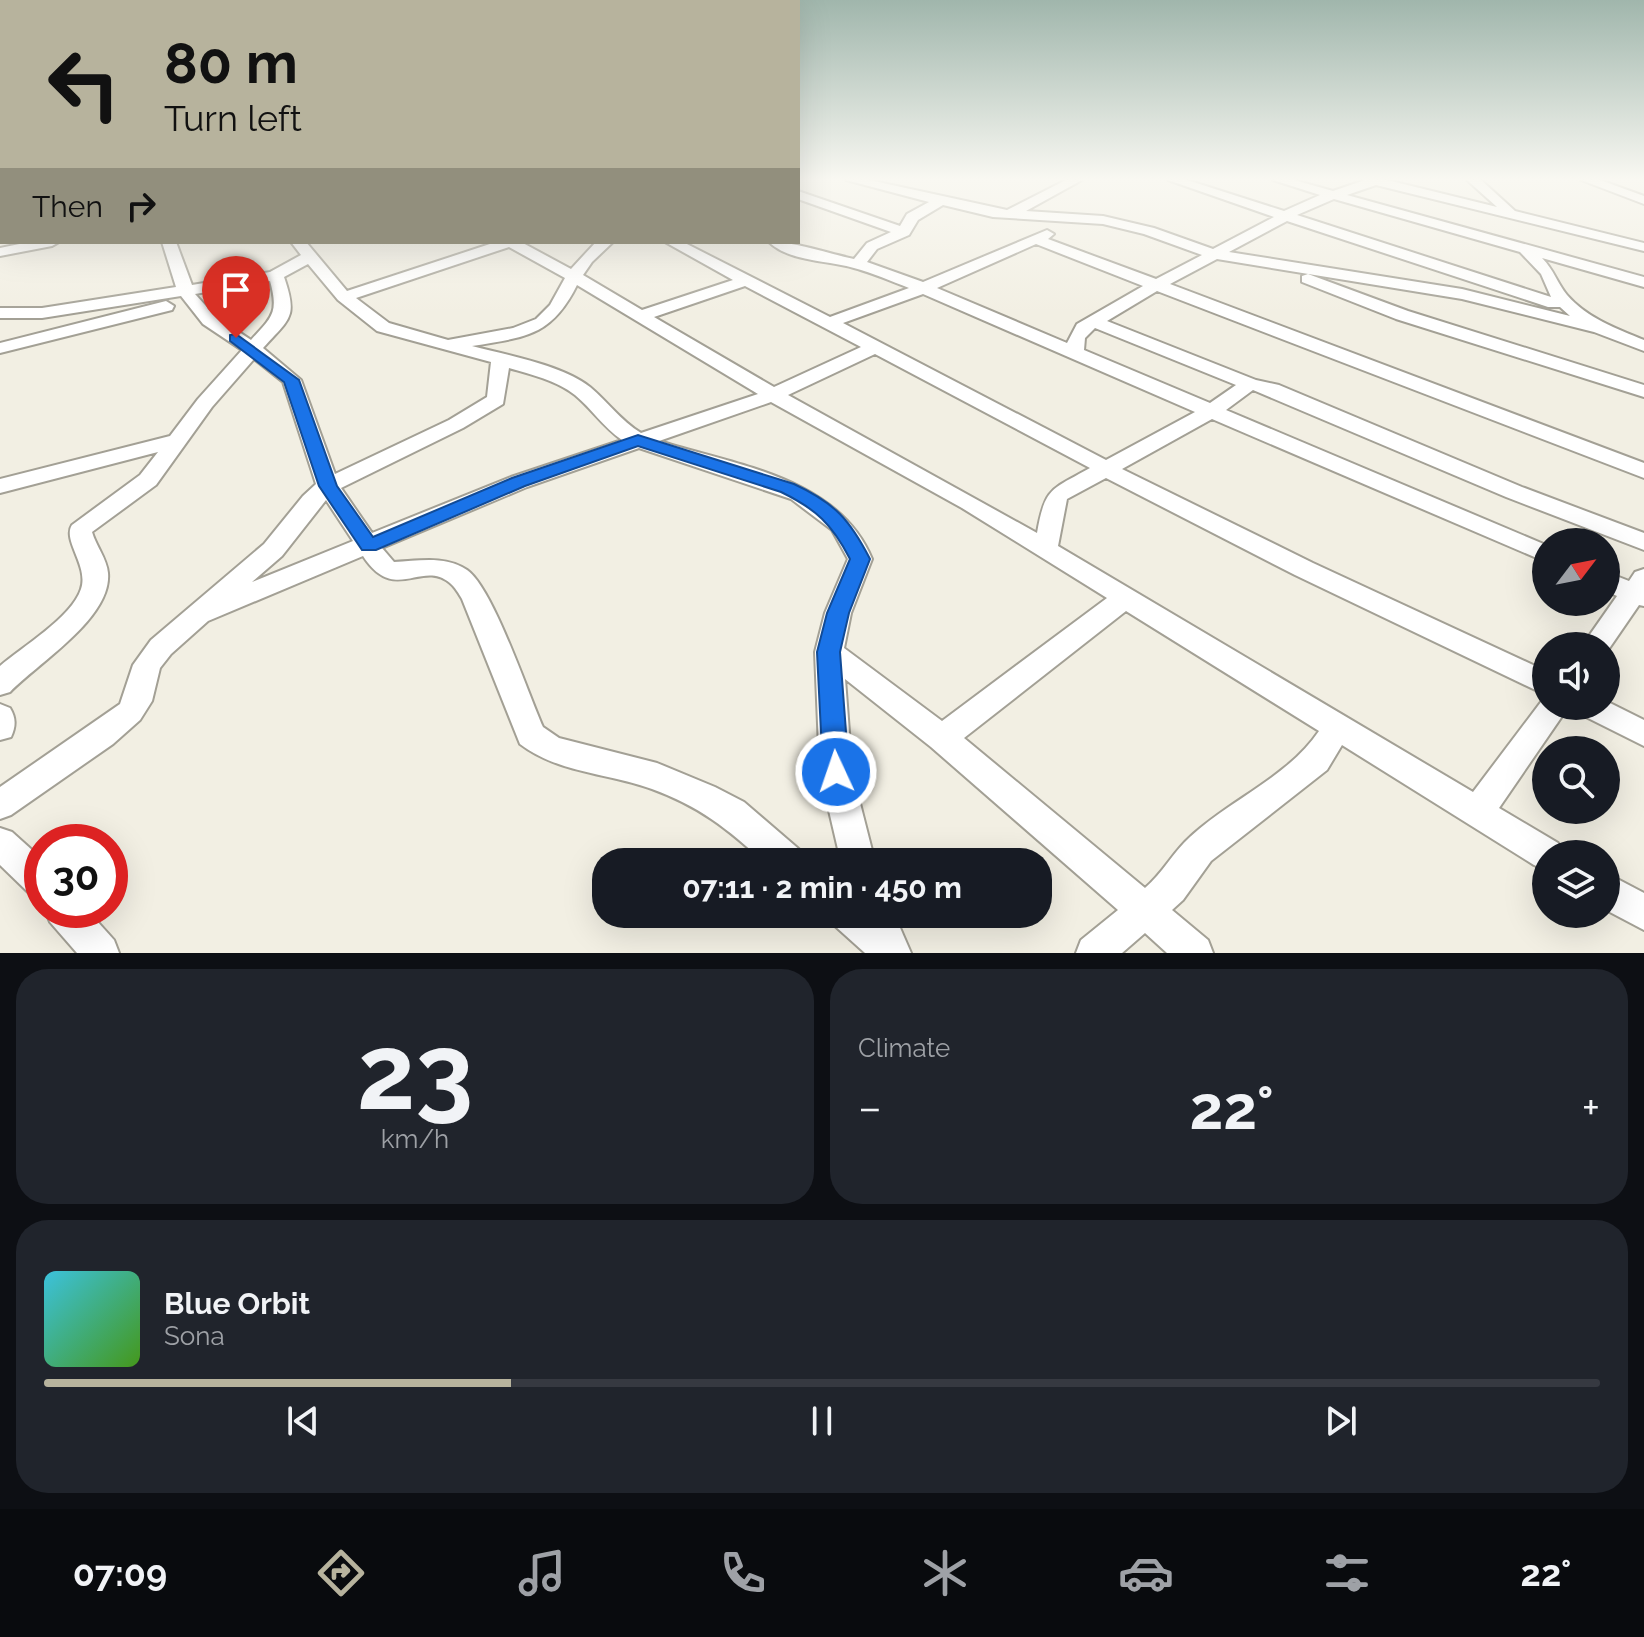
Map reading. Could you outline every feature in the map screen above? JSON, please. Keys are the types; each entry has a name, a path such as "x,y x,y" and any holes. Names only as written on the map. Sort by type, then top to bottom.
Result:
{"street":[{"path":"882,224 904,232"},
{"path":"858,264 872,246 904,232 907,224"},
{"path":"829,323 923,288 1070,224"},
{"path":"1117,224 1149,231 1214,254 1462,294 1600,328 1644,346"},
{"path":"1075,354 1078,333 1094,322 1268,224"},
{"path":"1311,224 1569,307"},
{"path":"1436,224 1644,282"},
{"path":"1524,224 1532,232 1534,242 1527,251"},
{"path":"1555,224 1644,247"},
{"path":"1036,239 1644,471"},
{"path":"0,252 42,244"},
{"path":"170,244 189,296 209,320 292,380 328,486 389,571 439,568 459,577 474,596 531,735 541,745 657,777 704,797 732,812 773,848"},
{"path":"344,297 504,244"},
{"path":"514,244 773,395 1046,548 1124,599 1532,846"},
{"path":"451,345 520,330 544,320 584,261 604,244"},
{"path":"676,244 1066,445 1106,469 1304,569 1532,677"},
{"path":"781,244 802,253 858,264 923,288 1532,548"},
{"path":"0,348 276,275 304,250 344,297 393,331 501,359 566,380 584,392 614,425 638,441 787,488 809,498 844,527 860,559 838,613 829,652 836,772 855,848"},
{"path":"1527,251 1548,272 1556,292 1569,307 1600,328"},
{"path":"1266,262 1402,315 1644,391"},
{"path":"0,684 21,662 73,620 94,591 96,571 80,530 139,489 205,403 279,320 284,309 276,275"},
{"path":"642,316 748,280"},
{"path":"0,313 42,313 189,296"},
{"path":"1094,322 1250,384 1272,389 1514,492 1644,542"},
{"path":"192,617 527,479 773,395 875,347"},
{"path":"0,805 102,735 130,712 137,701 147,665 192,617 273,550 311,501 328,486 488,406 498,396 501,359"},
{"path":"1046,548 1055,499 1211,411 1250,384"},
{"path":"0,486 176,441"},
{"path":"1607,632 1640,590 1620,585"},
{"path":"942,738 1124,599"},
{"path":"829,652 942,738 1195,953"},
{"path":"0,716 0,728"},
{"path":"1476,814 1544,720"},
{"path":"1617,720 1644,734"},
{"path":"1094,953 1171,888 1206,844 1316,761 1337,728"},
{"path":"0,843 24,865"},
{"path":"1620,898 1644,913"},
{"path":"79,928 101,953"},
{"path":"865,928 894,953"},
{"path":"882,928 894,953"}],"route":[{"path":"236,338 292,380 328,486 369,546 536,475 638,441 787,488 823,508 844,527 860,559 838,613 829,652 836,772"}]}
